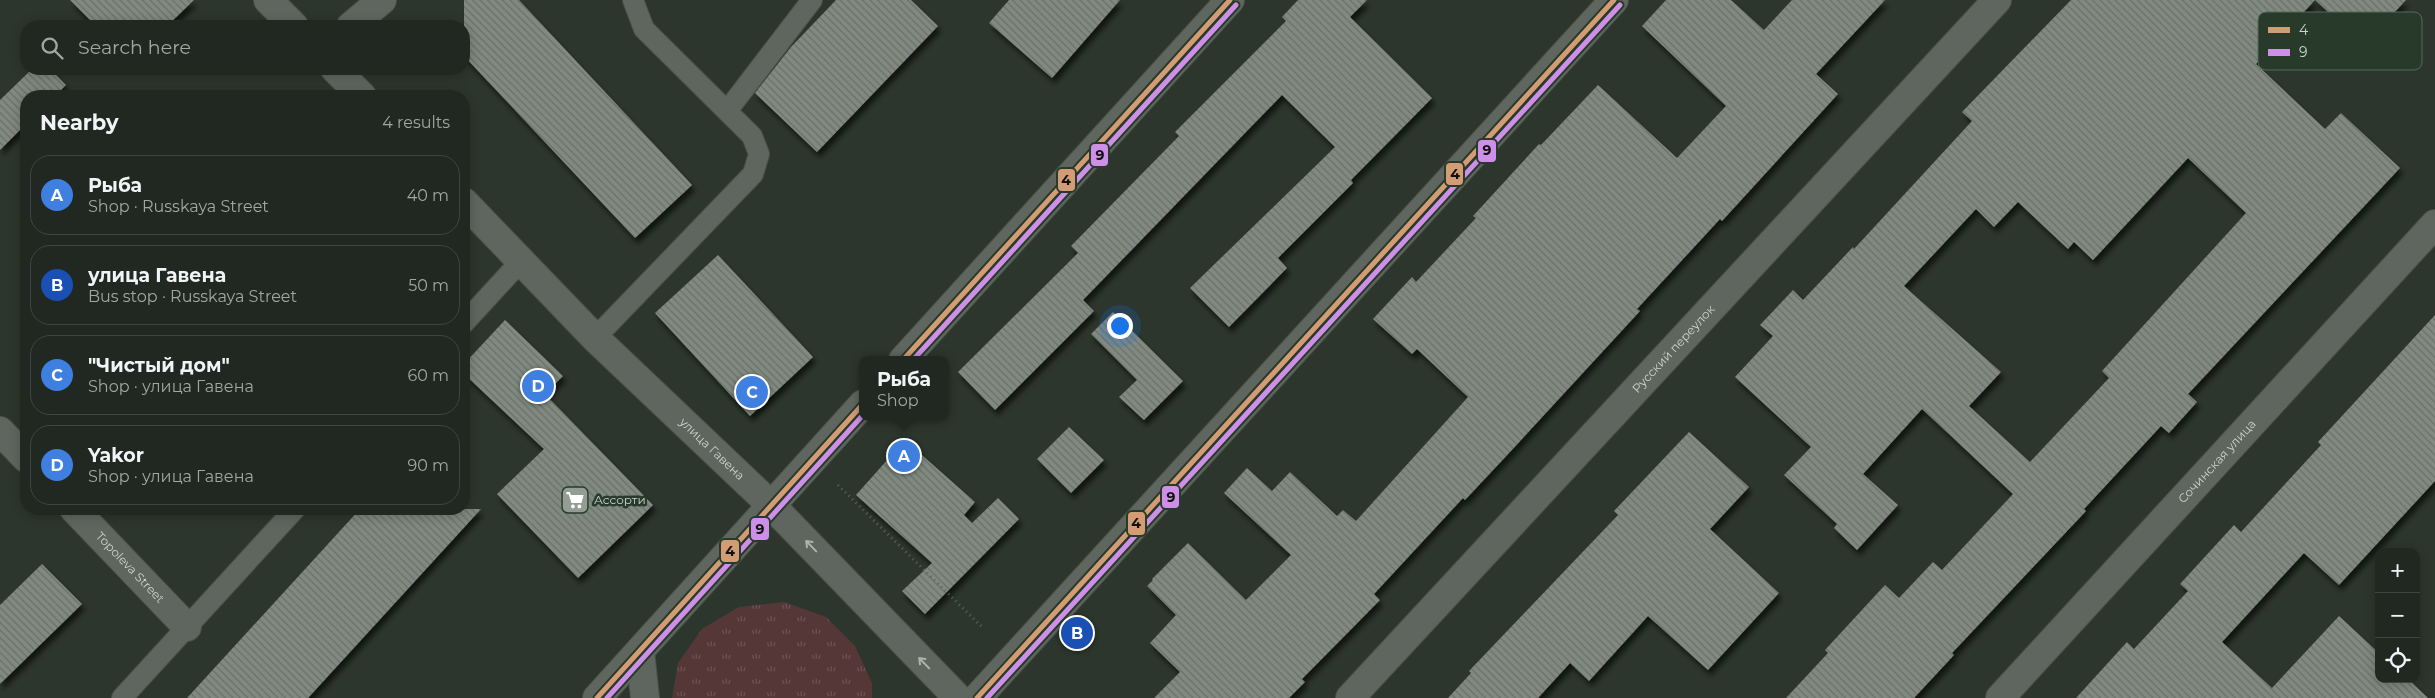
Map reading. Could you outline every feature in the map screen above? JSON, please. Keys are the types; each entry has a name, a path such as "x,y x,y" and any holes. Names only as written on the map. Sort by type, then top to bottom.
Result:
{"street":[{"path":"268,0 288,20"},
{"path":"358,20 382,0"},
{"path":"907,356 1230,0"},
{"path":"978,698 1614,0"},
{"name":"Русский переулок","path":"1350,698 1997,0"},
{"path":"341,75 356,90"},
{"name":"улица Гавена","path":"470,208 595,338 771,505 958,698"},
{"name":"Сочинская улица","path":"2000,698 2435,224"},
{"path":"597,698 859,408"},
{"path":"0,430 20,452"},
{"name":"Topoleva Street","path":"80,515 187,627"},
{"path":"640,651 645,698"}],"lane":[{"path":"595,338 753,174 759,154 752,136 644,29 633,0"},
{"path":"727,111 812,0"},
{"path":"470,316 521,261"},
{"path":"122,698 290,515"}],"path":[{"path":"831,478 982,627"}],"green space":[{"path":"784,602 826,617 855,646 872,683 872,698 672,698 678,663 702,629 739,607"}],"building":[{"path":"70,0 194,0 173,20 90,20"},
{"path":"464,0 519,0 692,185 635,238 470,62 470,20 464,20"},
{"path":"836,0 911,0 938,26 817,152 755,93 791,47"},
{"path":"1009,0 1120,0 1052,78 989,23"},
{"path":"1298,0 1367,0 1350,17 1432,98 1351,180 1353,183 1278,258 1287,268 1229,327 1190,288 1335,147 1282,95 1083,300 1094,311 995,410 958,372 1078,253 1071,246 1179,136 1175,132 1286,21 1282,17"},
{"path":"1666,0 1731,0 1764,30 1792,0 1885,0 1816,74 1838,94 1722,221 1720,219 1637,309 1640,311 1510,452 1465,500 1463,498 1374,594 1380,600 1302,679 1305,682 1289,698 1154,698 1180,672 1150,643 1176,615 1147,586 1152,579 1188,543 1246,600 1291,555 1224,493 1247,468 1272,491 1290,472 1337,516 1343,510 1356,521 1468,397 1417,349 1412,354 1373,319 1412,277 1416,282 1476,218 1473,216 1539,144 1541,145 1598,85 1677,158 1726,106 1642,26"},
{"path":"2071,0 2315,0 2304,12 2258,12 2258,62 2256,64 2258,70 2262,70 2325,129 2341,113 2400,168 2188,394 2197,402 2169,433 2161,426 2084,509 2086,511 1952,653 1954,655 1914,698 1786,698 1828,653 1825,650 1885,585 1899,598 1933,562 1942,570 2013,494 1922,409 1863,474 1898,505 1857,550 1834,528 1837,524 1784,475 1811,447 1735,377 1773,336 1760,325 1793,290 1803,300 1853,247 1854,249 1972,121 1962,112","holes":["2188,158 2246,213 2102,371 2109,378 2030,462 1969,406 2001,372 1904,286 1976,209 1994,227 2018,202 2068,249 2074,242 2093,260"]},
{"path":"2315,0 2406,0 2395,12 2328,12"},
{"path":"26,75 56,75 66,85 61,90 20,90 20,130 0,150 0,100"},
{"path":"718,255 813,357 750,416 655,313"},
{"path":"1113,312 1183,381 1144,420 1119,397 1137,380 1091,334"},
{"path":"2435,315 2435,481 2339,585 2304,553 2222,642 2272,688 2339,616 2375,649 2375,683 2412,683 2428,698 2076,698 2127,642 2134,649 2188,591 2180,584 2234,525 2241,532 2321,445 2318,442"},
{"name":"Ассорти","path":"505,320 563,376 545,394 653,505 578,578 497,494 544,449 470,380 470,358"},
{"path":"1069,427 1104,460 1071,493 1037,459"},
{"path":"1689,432 1749,487 1710,529 1779,593 1708,670 1648,616 1589,681 1570,663 1538,698 1448,698 1471,673 1469,671 1618,515 1614,511"},
{"path":"905,440 975,502 964,515 972,523 998,498 1019,519 925,614 902,591 932,563 856,495"},
{"path":"470,509 481,509 308,698 187,698 355,515 470,515"},
{"path":"42,564 82,604 0,684 0,605"}],"transit line":[{"name":"4","path":"907,356 1230,0"},
{"name":"4","path":"977,698 1614,0"},
{"name":"9","path":"917,356 1236,5"},
{"name":"9","path":"987,698 1620,5"},
{"name":"4","path":"597,698 859,408"},
{"name":"9","path":"607,698 859,419"}],"place":[{"name":"Yakor","path":"538,386"},
{"name":"\"Чистый дом\"","path":"752,392"},
{"name":"Рыба","path":"904,456"},
{"name":"Ассорти","path":"575,500"},
{"name":"улица Гавена","path":"1077,633"}]}
